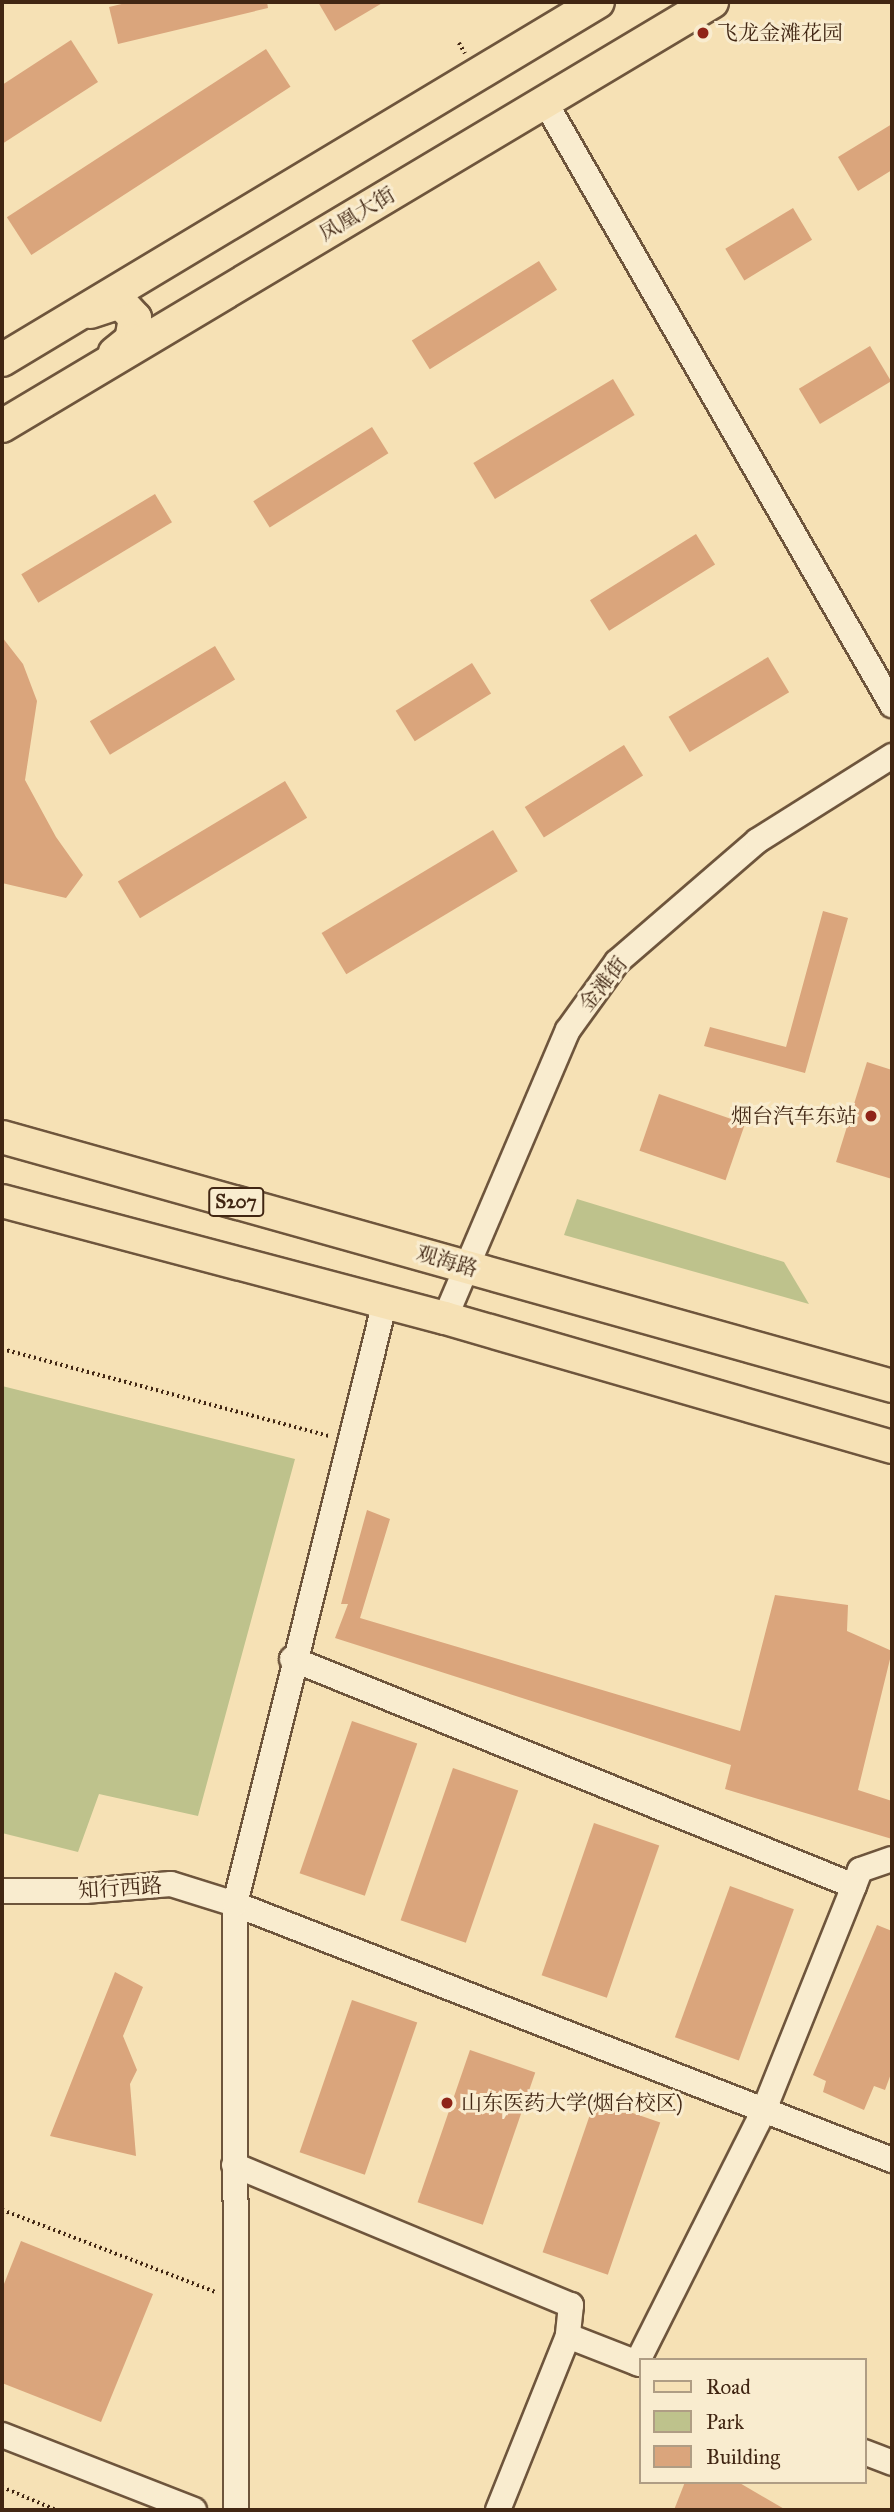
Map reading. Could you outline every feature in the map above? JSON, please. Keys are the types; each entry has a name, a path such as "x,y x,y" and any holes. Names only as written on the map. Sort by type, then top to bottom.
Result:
{"main road":[{"path":"2,360 598,2"},
{"name":"凤凰大街","path":"2,426 712,2"},
{"path":"57,327 107,304 120,302 129,307 136,328 131,340 92,372"},
{"name":"观海路","path":"2,1138 892,1386"},
{"path":"2,1201 445,1318 892,1447"}],"street":[{"path":"545,102 892,705"},
{"name":"金滩街","path":"445,1318 470,1268 526,1118 568,1030 617,962 757,841 892,756"},
{"path":"236,2510 235,1904 292,1660 385,1302"},
{"path":"292,1660 854,1886"},
{"path":"642,2358 764,2110 860,1870 892,1859"},
{"name":"知行西路","path":"2,1891 85,1891 171,1884 235,1904 892,2160"},
{"path":"234,2165 570,2305 568,2336 498,2510"},
{"path":"568,2336 638,2364"},
{"path":"2,2435 194,2510"},
{"path":"866,2453 892,2463"}],"path":[{"path":"2,1349 331,1437"},
{"path":"2,2210 237,2301"},
{"path":"2,2487 56,2510"}],"green space":[{"path":"577,1199 784,1262 809,1304 564,1235"},
{"path":"2,1386 295,1459 198,1816 99,1794 78,1852 2,1833"}],"building":[{"path":"130,2 267,2 268,8 118,44 109,7"},
{"path":"318,2 384,2 335,31"},
{"path":"71,40 98,82 2,144 2,85"},
{"path":"266,49 291,87 31,255 7,217"},
{"path":"892,124 892,170 858,191 838,157"},
{"path":"793,208 812,240 744,280 725,249"},
{"path":"539,261 557,290 430,369 412,340"},
{"path":"870,346 891,381 820,424 799,389"},
{"path":"613,379 635,415 495,499 473,463"},
{"path":"372,427 388,453 270,527 253,501"},
{"path":"155,494 172,522 38,603 21,574"},
{"path":"696,534 715,565 609,631 590,600"},
{"path":"2,637 23,664 37,701 25,780 56,837 83,875 66,898 2,883"},
{"path":"215,646 235,679 110,755 90,721"},
{"path":"768,657 789,692 690,752 669,717"},
{"path":"472,663 491,694 415,741 396,711"},
{"path":"624,745 643,776 544,838 525,807"},
{"path":"285,781 307,818 140,918 118,881"},
{"path":"493,830 518,871 346,974 322,933"},
{"path":"823,911 848,918 805,1073 704,1046 710,1027 786,1047"},
{"name":"烟台汽车东站","path":"867,1062 892,1070 892,1179 836,1162"},
{"path":"659,1094 745,1124 726,1180 639,1151"},
{"path":"367,1510 390,1519 360,1618 740,1731 775,1595 848,1605 847,1631 892,1651 858,1790 892,1801 892,1839 725,1789 731,1765 335,1638 348,1604 341,1604"},
{"path":"352,1721 417,1743 365,1896 300,1873"},
{"path":"453,1768 518,1790 466,1943 401,1920"},
{"path":"594,1823 659,1845 607,1998 542,1975"},
{"path":"730,1886 794,1909 739,2061 675,2037"},
{"path":"877,1925 892,1931 892,2071 885,2090 874,2086 864,2110 823,2092 826,2081 813,2075"},
{"path":"115,1972 143,1987 123,2036 137,2070 130,2084 136,2156 50,2136"},
{"path":"352,2000 417,2022 365,2175 300,2152"},
{"path":"470,2050 535,2072 483,2225 418,2202"},
{"path":"595,2100 660,2122 608,2275 543,2252"},
{"path":"21,2241 153,2294 101,2422 2,2383 2,2289"},
{"path":"684,2484 741,2484 786,2510 674,2510"}],"place":[{"name":"飞龙金滩花园","path":"703,33"},
{"name":"烟台汽车东站","path":"871,1116"},
{"name":"山东医药大学(烟台校区)","path":"447,2103"}]}
